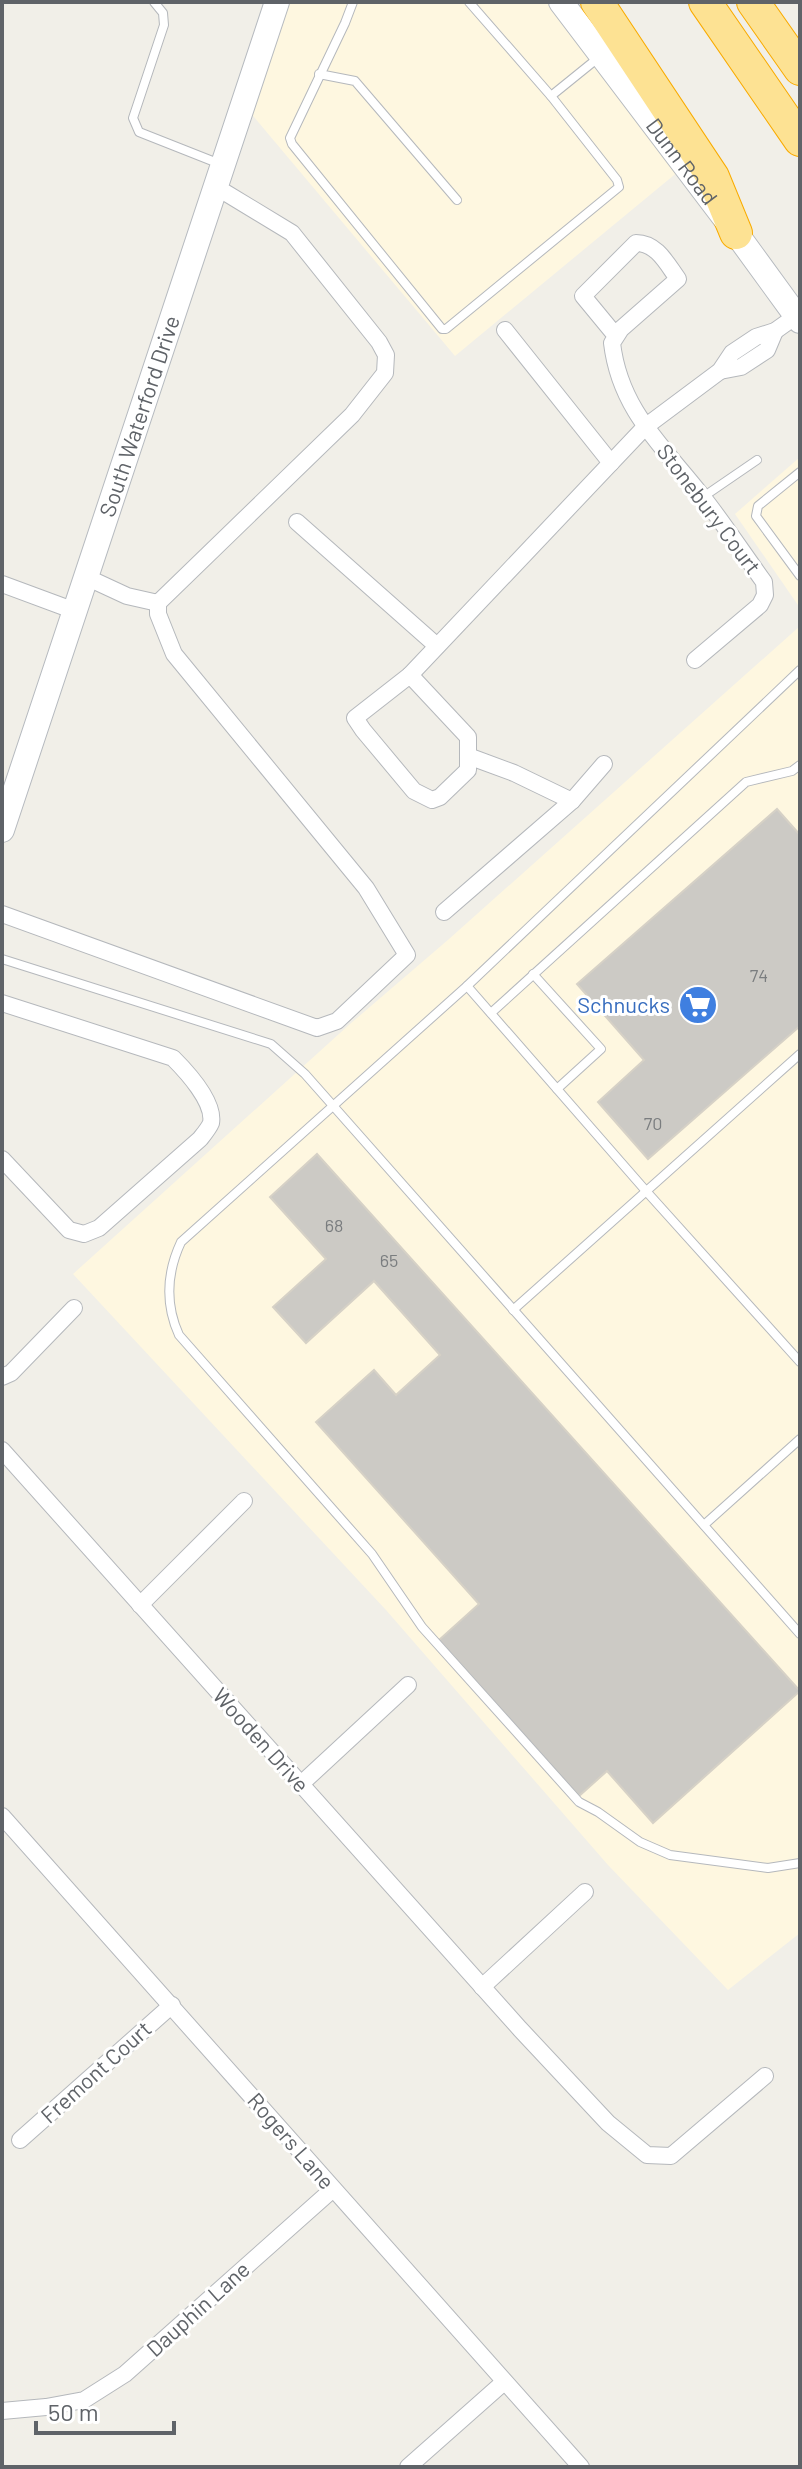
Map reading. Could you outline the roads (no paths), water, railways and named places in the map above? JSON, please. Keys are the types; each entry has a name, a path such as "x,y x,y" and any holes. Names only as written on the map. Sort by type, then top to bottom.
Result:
{"highway":[{"path":"597,2 713,177 736,233"},
{"path":"705,2 800,140"},
{"path":"753,2 800,69"}],"street":[{"name":"South Waterford Drive","path":"2,830 277,2"},
{"name":"Dunn Road","path":"561,2 798,319"},
{"path":"2,914 317,1028 337,1021 407,955 366,888 174,654 158,614 158,603 352,415 385,373 386,355 379,342 292,233 226,193 214,191"},
{"path":"636,243 647,243 658,252 678,279 616,336 583,296 636,243"},
{"name":"Stonebury Court","path":"468,756 468,770 440,797 432,800 414,791 355,718 410,675 645,427 720,371 732,353 756,337 798,319"},
{"path":"505,330 611,463"},
{"name":"Stonebury Court","path":"616,336 612,343 621,386 645,427 703,497 764,582 765,595 760,605 695,660"},
{"path":"297,522 437,646"},
{"path":"86,577 127,596 158,603"},
{"path":"2,584 75,611"},
{"path":"410,675 468,737 468,756 514,773 572,801"},
{"path":"444,912 572,801 604,764"},
{"path":"2,1003 173,1058 191,1075 210,1111 211,1125 200,1139 99,1228 84,1234 69,1230 2,1159"},
{"path":"2,1377 11,1373 74,1308"},
{"name":"Wooden Drive","path":"2,1450 520,2029 608,2123 647,2155 671,2156 765,2076"},
{"path":"140,1605 244,1501"},
{"path":"301,1784 408,1685"},
{"name":"Rogers Lane","path":"2,1817 581,2467"},
{"path":"482,1987 585,1892"},
{"name":"Fremont Court","path":"20,2140 172,2005"},
{"name":"Dauphin Lane","path":"2,2411 84,2400 125,2374 333,2189"},
{"path":"408,2467 504,2382"}],"lane":[{"path":"154,2 163,13 164,25 133,118 139,132 223,165"},
{"path":"353,2 290,138 293,146 442,329 458,320 619,187 617,180 551,96 469,2"},
{"path":"551,96 601,55"},
{"path":"319,74 355,81 457,200"},
{"path":"703,497 757,460"},
{"path":"800,472 755,510 756,516 800,576"},
{"path":"800,670 467,986 181,1242 173,1259 169,1282 170,1306 179,1335 372,1554 422,1627 579,1802 640,1842 670,1855 768,1868 800,1863"},
{"path":"491,1013 746,782 792,771 800,765"},
{"path":"792,771 800,780"},
{"path":"2,959 271,1044 305,1074 800,1634"},
{"path":"533,974 601,1049 557,1089"},
{"path":"467,986 800,1362"},
{"path":"513,1310 800,1054"},
{"path":"704,1525 800,1439"}],"place":[{"name":"Schnucks","path":"698,1005"}]}
